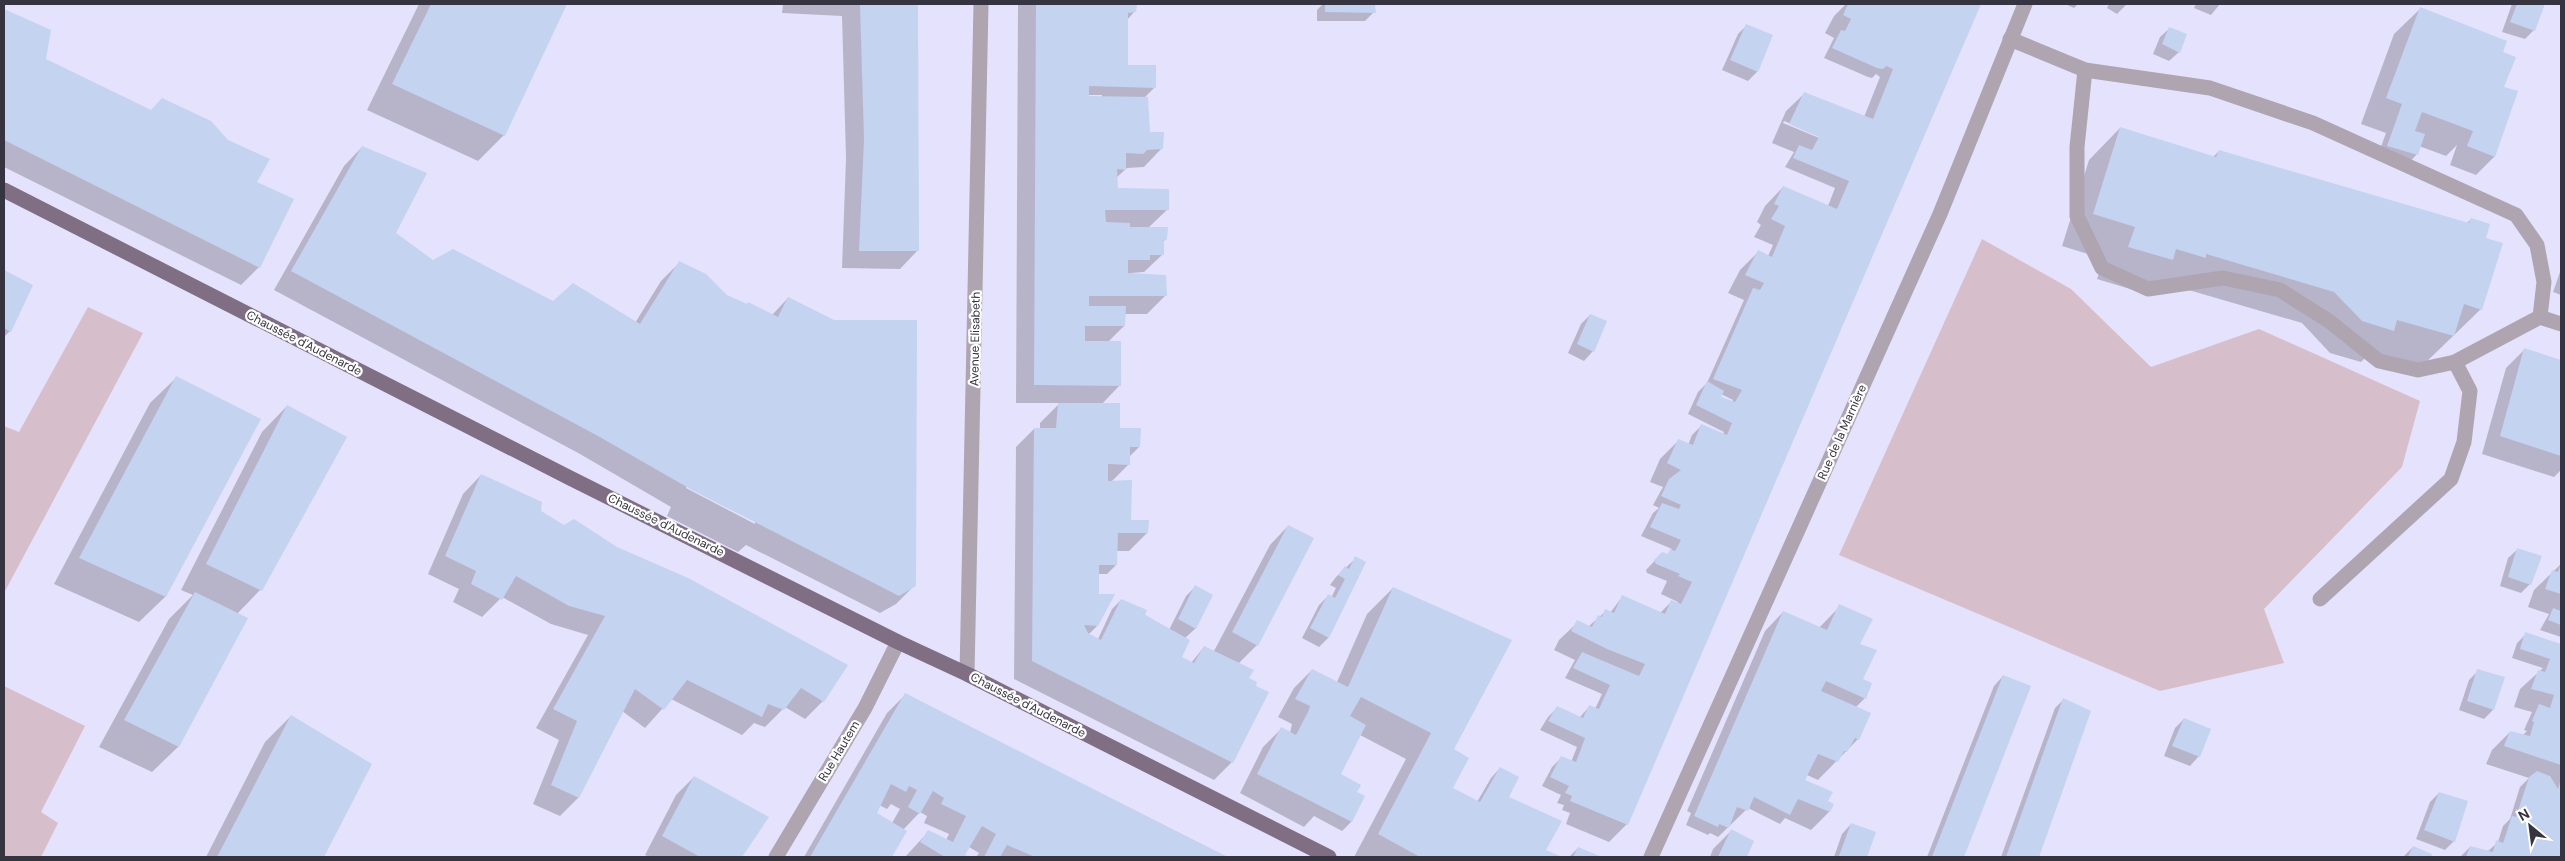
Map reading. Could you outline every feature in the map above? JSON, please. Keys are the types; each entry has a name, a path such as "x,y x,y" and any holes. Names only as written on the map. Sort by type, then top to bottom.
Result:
{"main road":[{"name":"Chaussée d'Audenarde","path":"4,190 898,642 967,674 1329,857"}],"street":[{"name":"Avenue Elisabeth","path":"967,674 982,4"},
{"name":"Rue de la Marnière","path":"1651,857 1940,214 2025,4"},
{"path":"2010,39 2085,70 2210,88 2313,123 2516,215 2537,245 2544,282 2540,317"},
{"path":"2085,70 2077,147 2077,216 2102,268 2148,289 2223,278 2280,290 2329,320 2379,361 2418,370 2455,362 2540,317 2561,324"},
{"path":"2320,599 2451,479 2464,442 2470,391 2455,362"},
{"name":"Rue Hautem","path":"776,857 865,708 898,642"}],"shaded area":[{"path":"1982,239 2071,289 2151,367 2259,329 2420,401 2402,467 2264,609 2284,663 2160,691 1839,555"},
{"path":"88,307 143,333 4,593 4,426 19,432"},
{"path":"4,686 85,726 41,812 58,823 41,857 4,857"}],"building":[{"path":"431,4 567,4 505,136 392,84"},
{"path":"860,4 918,4 919,251 859,251 864,139"},
{"path":"1036,4 1137,4 1136,12 1128,13 1128,65 1156,65 1156,88 1089,86 1089,96 1148,97 1150,132 1164,132 1163,149 1147,150 1143,154 1126,153 1126,170 1117,169 1118,188 1169,189 1169,210 1105,210 1106,222 1130,223 1130,227 1168,227 1167,239 1164,240 1164,255 1150,255 1150,260 1128,260 1128,273 1166,275 1167,296 1089,296 1089,306 1126,306 1125,326 1085,326 1085,341 1121,341 1121,386 1034,385"},
{"path":"1325,4 1375,4 1376,13 1325,12"},
{"path":"1848,4 1981,4 1628,825 1570,801 1572,796 1565,793 1569,786 1550,777 1561,756 1576,762 1585,738 1548,721 1557,706 1583,718 1589,705 1599,709 1610,685 1573,668 1582,652 1639,676 1645,664 1607,649 1571,631 1577,620 1592,627 1598,615 1602,617 1605,609 1614,613 1622,595 1665,614 1671,600 1681,604 1692,582 1678,576 1680,574 1656,564 1654,560 1662,552 1668,554 1670,549 1675,551 1681,540 1650,527 1662,503 1679,509 1681,505 1661,496 1669,479 1681,470 1667,463 1678,439 1693,445 1701,424 1727,435 1732,423 1696,405 1707,381 1724,391 1721,397 1735,402 1742,390 1713,379 1753,288 1760,290 1764,283 1745,275 1758,250 1772,257 1785,226 1771,219 1779,206 1774,204 1783,186 1837,209 1849,181 1793,158 1799,145 1812,150 1819,137 1789,124 1804,92 1873,119 1893,69 1886,66 1883,69 1877,68 1832,48 1841,30 1845,31 1851,19 1843,15"},
{"path":"2517,4 2545,4 2535,31 2510,22"},
{"path":"2420,7 2507,41 2503,52 2516,57 2504,87 2518,91 2495,157 2467,146 2473,131 2422,112 2415,131 2425,134 2418,155 2387,146 2402,104 2386,98"},
{"path":"4,9 51,30 46,59 151,110 162,98 211,121 228,140 270,159 257,182 294,199 260,268 4,140"},
{"path":"1746,24 1773,35 1758,72 1730,60"},
{"path":"2169,27 2187,34 2180,53 2162,44"},
{"path":"2120,127 2216,157 2219,150 2469,223 2471,218 2490,224 2486,238 2503,243 2482,310 2464,304 2454,336 2397,320 2394,331 2362,321 2334,292 2206,254 2206,258 2176,249 2173,260 2128,247 2135,227 2093,214"},
{"path":"362,146 427,173 396,233 433,260 453,249 553,301 573,283 640,324 679,261 706,274 727,295 747,304 748,302 778,317 788,297 834,320 917,320 916,586 899,596 692,490 598,436 291,271"},
{"path":"4,270 33,285 11,332 4,328"},
{"path":"1590,314 1607,321 1594,352 1577,344"},
{"path":"2524,348 2561,360 2561,456 2500,436"},
{"path":"176,376 261,419 166,597 79,558"},
{"path":"1058,403 1120,403 1120,428 1141,428 1140,447 1130,447 1130,465 1108,464 1108,481 1132,480 1131,520 1149,520 1148,533 1118,533 1117,565 1099,565 1099,594 1115,594 1098,626 1084,625 1088,633 1101,640 1121,599 1147,610 1145,615 1190,640 1182,657 1194,663 1204,646 1254,670 1249,678 1257,682 1256,686 1269,692 1233,763 1032,661 1034,428 1056,428"},
{"path":"287,405 347,437 262,591 206,564"},
{"path":"481,474 542,502 541,511 564,525 574,519 617,547 688,578 848,665 824,702 801,688 784,710 768,704 762,717 687,680 664,710 635,689 579,798 551,785 577,721 553,709 605,616 569,606 516,576 502,600 471,584 476,571 445,556"},
{"path":"1288,525 1314,538 1258,646 1232,632"},
{"path":"2517,548 2542,556 2531,585 2508,577"},
{"path":"1355,556 1366,562 1329,638 1310,628 1328,594 1335,598 1345,579 1338,575 1345,566 1349,569"},
{"path":"2561,563 2561,594 2545,589 2552,570 2558,572"},
{"path":"1195,585 1213,595 1196,629 1178,619"},
{"path":"1393,587 1512,640 1454,749 1469,758 1453,788 1480,802 1500,767 1519,777 1509,797 1562,821 1546,850 1562,857 1420,857 1378,834 1431,733 1361,697 1350,716 1366,725 1341,774 1361,785 1357,792 1365,796 1352,822 1257,774 1281,727 1296,735 1310,706 1295,699 1312,669 1348,687"},
{"path":"195,592 248,618 179,747 124,720"},
{"path":"1839,604 1873,619 1860,644 1877,650 1863,679 1872,683 1866,699 1826,681 1821,691 1871,713 1859,740 1855,738 1847,752 1844,751 1838,762 1818,754 1805,780 1833,792 1828,801 1834,804 1830,812 1798,799 1790,815 1754,797 1748,811 1737,807 1729,828 1719,824 1718,827 1694,816 1783,611 1827,630"},
{"path":"2553,608 2561,611 2561,625 2548,620"},
{"path":"2525,632 2561,644 2561,765 2504,746 2510,731 2530,736 2534,722 2532,721 2539,704 2550,708 2554,695 2531,689 2538,670 2545,672 2550,659 2520,649"},
{"path":"2477,669 2505,677 2494,710 2467,701"},
{"path":"2003,675 2031,686 1964,857 1932,857"},
{"path":"905,693 1227,857 1035,857 1007,845 1000,857 984,857 996,834 982,826 965,855 970,857 945,857 920,842 928,830 953,842 966,816 941,804 944,798 933,791 920,814 908,807 917,790 909,786 906,792 891,784 877,813 907,831 892,857 810,857"},
{"path":"2063,698 2091,711 2039,857 2006,857"},
{"path":"291,715 372,764 324,857 217,857"},
{"path":"2184,718 2211,729 2200,757 2172,746"},
{"path":"2537,771 2550,776 2558,789 2561,779 2561,857 2466,857 2470,846 2493,852 2496,840 2503,843 2512,816 2516,817 2529,777"},
{"path":"694,776 769,817 742,857 700,857 662,836"},
{"path":"2439,792 2468,801 2455,842 2424,830"},
{"path":"1851,823 1876,832 1867,857 1839,856"},
{"path":"1731,829 1754,841 1747,857 1718,857"},
{"path":"2413,846 2432,854 2431,857 2408,857"},
{"path":"1578,847 1602,857 1573,857"}]}
